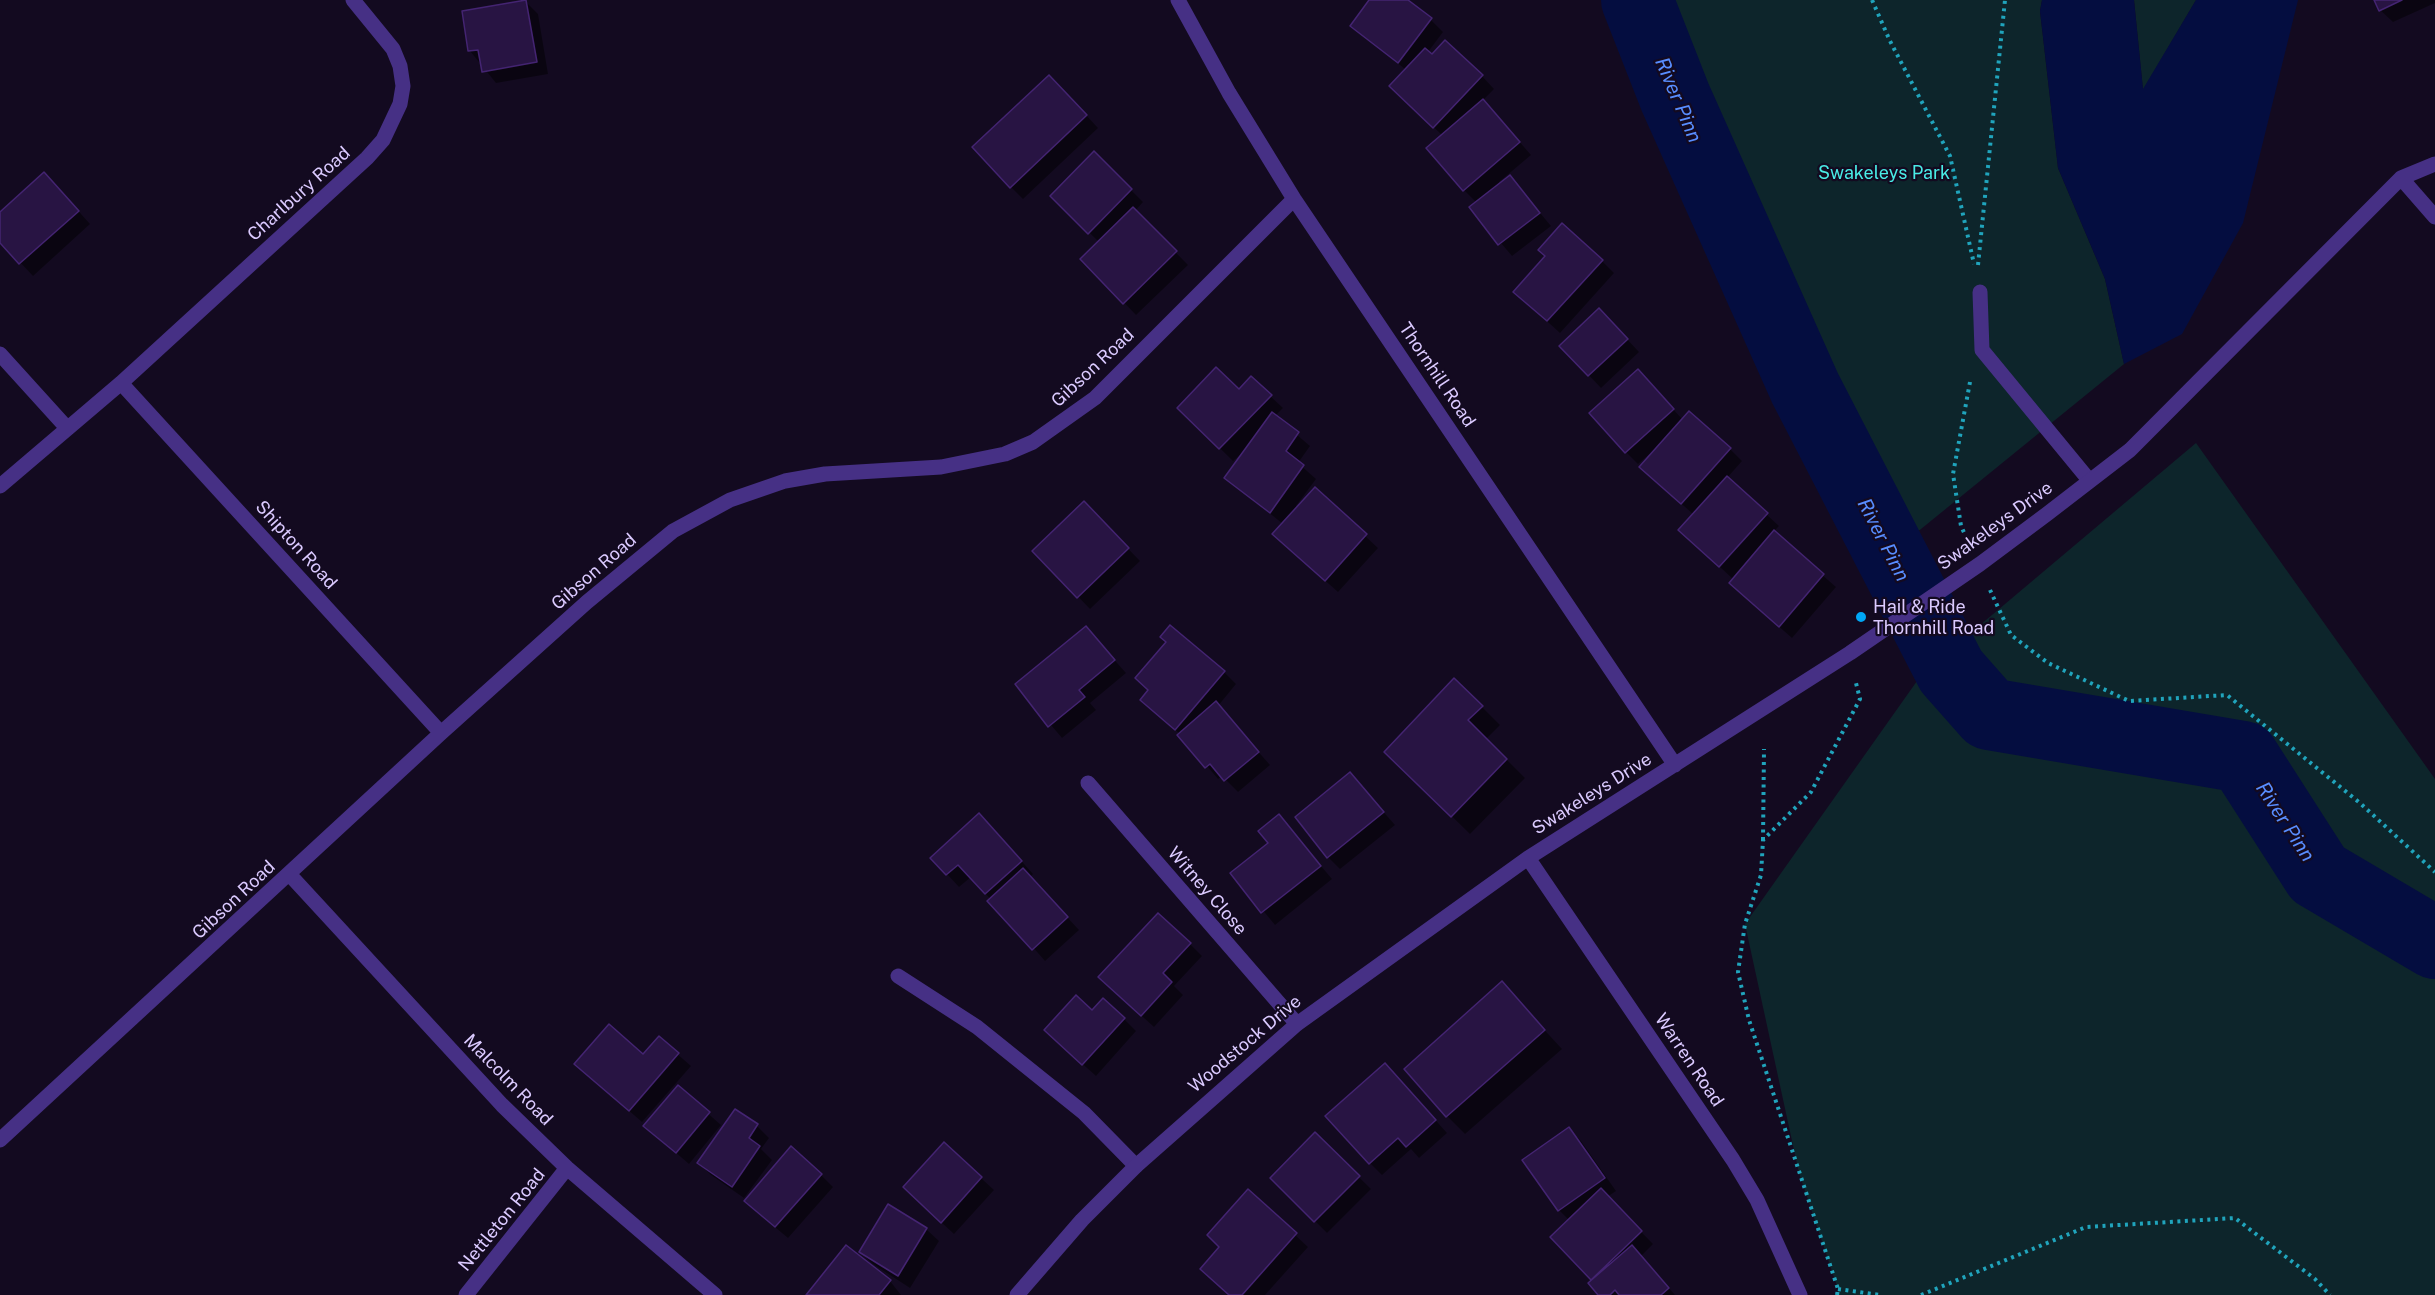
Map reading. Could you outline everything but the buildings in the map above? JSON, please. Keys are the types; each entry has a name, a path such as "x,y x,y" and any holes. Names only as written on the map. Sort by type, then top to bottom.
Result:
{"street":[{"name":"Charlbury Road","path":"1,483 121,383 367,158 383,140 400,104 403,86 400,66 393,49 353,0"},
{"name":"Thornhill Road","path":"1178,0 1229,93 1294,199 1675,765"},
{"name":"Swakeleys Drive","path":"1528,858 1850,653 1980,564 2130,450 2401,178 2435,164"},
{"path":"2401,178 2435,217"},
{"name":"Gibson Road","path":"0,1140 290,875 441,733 643,555 705,512 754,490 785,481 825,474 941,467 972,462 1005,454 1043,436 1095,398 1294,199"},
{"path":"1980,292 1982,350 2089,480"},
{"path":"0,354 67,428"},
{"name":"Shipton Road","path":"121,383 441,733"},
{"name":"Witney Close","path":"1088,783 1297,1024"},
{"name":"Woodstock Drive","path":"1017,1295 1082,1220 1136,1166 1297,1024 1528,858"},
{"name":"Warren Road","path":"1528,858 1733,1160 1762,1210 1800,1295"},
{"name":"Malcolm Road","path":"290,875 502,1105 567,1168 715,1295"},
{"path":"898,976 977,1027 1084,1113 1136,1166"},
{"name":"Nettleton Road","path":"466,1295 567,1168"}],"path":[{"path":"1872,0 1890,41 1950,156 1977,273 2005,0"},
{"path":"1982,350 1971,377 1953,474 1961,526 2011,635 2048,663 2129,701 2226,694 2360,803 2435,872"},
{"path":"1763,840 1811,792 1860,699 1850,653"},
{"path":"1764,749 1761,875 1745,924 1738,972 1749,1020 1838,1289 1836,1295"},
{"path":"1921,1295 2086,1227 2235,1218 2315,1279 2330,1295"},
{"path":"1838,1289 1880,1295"}],"green space":[{"name":"Swakeleys Park","path":"1617,0 2042,0 2040,11 2058,168 2105,279 2124,364 1873,568"},
{"path":"2134,0 2196,0 2143,90"},
{"path":"2196,443 2435,779 2435,1295 1837,1295 1838,1289 1799,1173 1745,924 1922,674"}],"shaded area":[{"path":"2042,0 2134,0 2143,89 2196,0 2298,0 2243,223 2182,334 2124,364 2105,279 2058,168 2040,11"}],"waterway":[{"name":"River Pinn","path":"1637,0 1675,97 1805,388 1951,671 1989,714 2243,757 2318,874 2435,943"}],"place":[{"name":"Hail & Ride Thornhill Road","path":"1861,617"}]}
